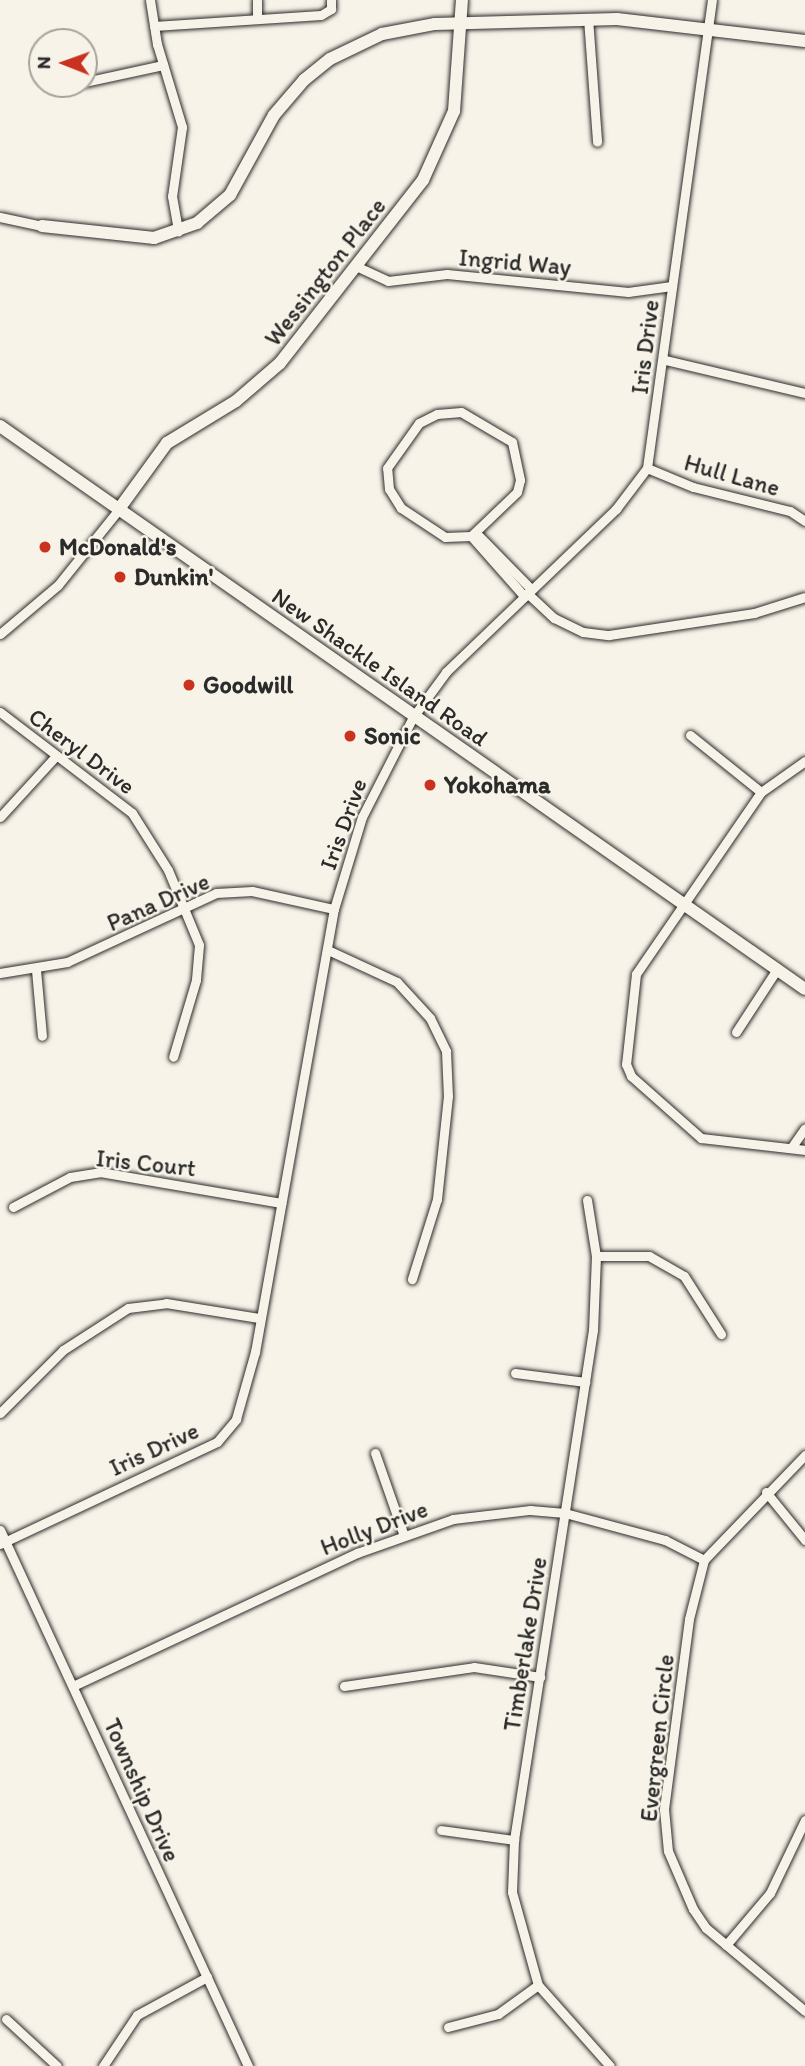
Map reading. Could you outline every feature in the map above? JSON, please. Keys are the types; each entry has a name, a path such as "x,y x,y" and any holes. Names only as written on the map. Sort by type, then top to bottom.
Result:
{"street":[{"path":"150,0 163,65 182,127 172,197 178,231"},
{"path":"257,0 257,19"},
{"path":"154,26 327,14 331,0"},
{"name":"Wessington Place","path":"119,509 167,443 236,401 280,363 358,267 441,147 454,111 463,23 461,0"},
{"name":"Iris Drive","path":"3,1543 217,1441 236,1419 249,1382 330,951 334,909 362,817 413,717 446,671 616,509 647,468 665,360 672,286 712,0"},
{"path":"588,18 597,142"},
{"path":"0,217 42,226 154,238 178,231 230,195 274,115 330,59 382,34 463,23 588,18 708,26 805,41"},
{"path":"98,79 163,65"},
{"name":"Ingrid Way","path":"358,267 388,281 447,274 628,292 672,286"},
{"path":"665,360 805,393"},
{"path":"461,412 480,419 512,442 518,457 517,492 473,535 445,537 428,529 401,508 389,489 391,457 419,423 437,414 461,412"},
{"name":"New Shackle Island Road","path":"0,426 805,989"},
{"name":"Hull Lane","path":"647,468 693,487 790,511 805,521"},
{"path":"0,634 58,585 119,509"},
{"path":"473,535 554,618 583,632 609,635 754,613 805,597"},
{"name":"Cheryl Drive","path":"0,712 54,758 132,813 184,906 198,957 173,1057"},
{"path":"690,735 761,792"},
{"path":"0,817 54,758"},
{"path":"805,761 761,792 636,974 626,1064 631,1076 701,1138 805,1150"},
{"name":"Pana Drive","path":"0,973 36,970 99,950 184,906 216,893 252,891 334,909"},
{"path":"330,951 397,982 430,1018 446,1051 448,1096 437,1199 412,1279"},
{"path":"736,1032 777,969"},
{"path":"36,970 43,1036"},
{"path":"791,1148 805,1128"},
{"name":"Iris Court","path":"13,1207 70,1177 100,1172 281,1203"},
{"name":"Timberlake Drive","path":"587,1200 596,1256 585,1382 514,1840 512,1892 538,1985 610,2066"},
{"path":"596,1256 649,1256 684,1276 721,1334"},
{"path":"0,1413 63,1350 128,1308 166,1303 259,1318"},
{"path":"515,1373 585,1382"},
{"path":"375,1453 403,1533"},
{"name":"Evergreen Circle","path":"805,1455 766,1492 704,1560 690,1619 664,1809 668,1851 679,1883 706,1928 805,2011"},
{"path":"766,1492 805,1540"},
{"name":"Holly Drive","path":"73,1686 403,1533 497,1512 565,1513 665,1540 704,1560"},
{"name":"Township Drive","path":"0,1530 3,1543 73,1686 248,2066"},
{"path":"344,1686 474,1667 540,1677"},
{"path":"726,1945 770,1893 805,1820"},
{"path":"441,1830 514,1840"},
{"path":"103,2066 137,2015 207,1977"},
{"path":"447,2026 498,2014 538,1985"},
{"path":"6,2019 57,2066"}],"place":[{"name":"McDonald's","path":"45,547"},
{"name":"Dunkin'","path":"120,577"},
{"name":"Goodwill","path":"189,685"},
{"name":"Sonic","path":"350,736"},
{"name":"Yokohama","path":"430,785"}]}
